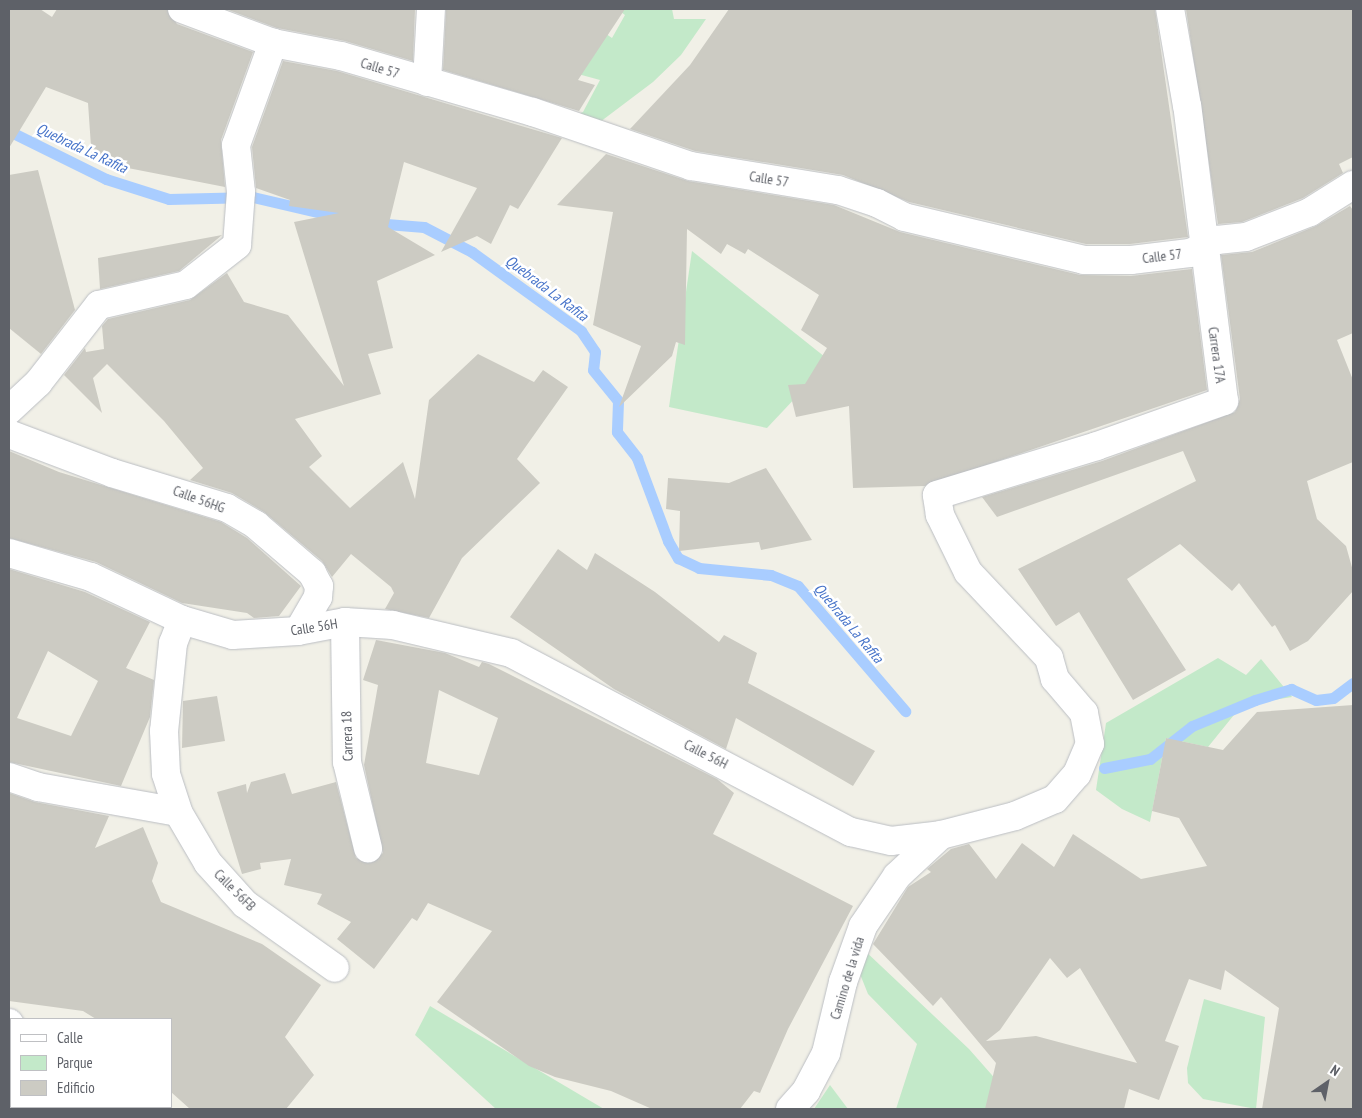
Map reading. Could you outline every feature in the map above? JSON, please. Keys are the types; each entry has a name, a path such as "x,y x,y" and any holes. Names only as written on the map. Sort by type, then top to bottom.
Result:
{"street":[{"name":"Calle 57","path":"182,9 273,43 341,56 533,112 691,166 838,190 877,203 904,217 1084,260 1131,260 1190,253 1217,240 1270,230 1353,185"},
{"path":"426,82 432,9"},
{"name":"Carrera 17A","path":"937,495 1096,446 1224,401 1202,247 1187,106 1170,9"},
{"path":"9,410 38,383 99,305 186,285 237,245 240,201 236,145 273,43"},
{"name":"Calle 56HG","path":"9,434 112,473 226,508 256,525 312,573 319,586 318,597 298,631"},
{"name":"Calle 56H","path":"9,554 91,577 182,620 233,636 298,631 345,622 393,625 511,653 851,832 891,841 941,835 1015,816 1055,800 1077,774 1090,744 1084,713 1055,679 1049,658 968,572 940,515 937,495"},
{"name":"Calle 56FB","path":"182,620 173,643 164,731 166,774 178,812 208,863 245,904 335,968"},
{"name":"Carrera 18","path":"345,622 347,762 368,848"},
{"path":"9,777 38,787 178,812"},
{"name":"Camino de la vida","path":"790,1109 806,1090 826,1053 843,982 863,926 897,876 941,835"}],"green space":[{"path":"617,9 672,9 674,19 706,19 681,55 653,82 600,122 571,117 583,112 600,80 567,71 596,27 612,38 625,15"},
{"path":"692,251 830,361 767,428 669,407"},
{"path":"1218,658 1246,675 1261,659 1292,697 1242,705 1208,747 1166,738 1150,822 1122,809 1096,790 1106,723"},
{"path":"863,949 969,1049 1006,1091 1002,1109 896,1109 917,1044 868,994 860,974"},
{"path":"1204,999 1265,1017 1256,1109 1203,1099 1188,1083 1187,1068"},
{"path":"430,1006 604,1109 496,1109 415,1035"},
{"path":"830,1085 848,1109 814,1109"}],"building":[{"path":"9,9 40,9 52,17 57,9 167,9 177,24 253,52 221,140 225,187 92,161 88,103 46,87 9,148"},
{"path":"226,9 415,9 413,61 345,41 277,28"},
{"path":"446,9 625,9 578,80 595,85 579,111 443,70"},
{"path":"729,9 1155,9 1188,237 1130,244 1086,244 909,202 843,175 695,151 630,129 690,65"},
{"path":"1186,9 1353,9 1353,157 1339,164 1343,173 1303,198 1242,222 1218,224"},
{"path":"283,61 337,71 562,138 518,209 510,205 491,244 477,236 441,252 477,188 404,162 388,227 435,255 377,281 393,348 368,354 381,394 295,419 322,456 309,467 350,508 403,462 415,499 429,400 478,354 534,382 543,370 568,387 517,459 540,483 462,558 429,618 385,609 394,593 391,587 351,554 332,577 322,561 264,512 232,493 190,480 203,468 164,421 107,364 93,378 102,413 64,375 85,348 86,352 104,349 102,326 108,319 190,300 227,273 244,302 288,315 344,386 294,222 339,213 289,206 290,200 256,188 252,147"},
{"path":"606,154 688,181 834,205 900,232 1080,275 1131,276 1192,269 1207,390 925,486 853,488 849,406 796,417 788,385 805,384 827,348 801,330 819,295 748,249 745,254 727,244 721,254 687,229 685,345 676,342 672,356 619,407 641,346 593,325 613,212 557,205"},
{"path":"38,170 75,310 41,354 9,328 9,175"},
{"path":"1350,206 1353,210 1353,333 1337,340 1353,380 1353,462 1307,481 1317,519 1346,546 1353,571 1353,591 1308,641 1290,651 1275,625 1272,627 1239,583 1232,591 1180,544 1127,579 1186,670 1133,700 1079,612 1056,626 1018,569 1196,481 1183,451 997,517 982,497 1102,461 1235,412 1240,399 1221,255 1252,252 1316,226"},
{"path":"222,235 179,271 100,289 98,258"},
{"path":"9,451 59,472 221,522 247,538 301,586 279,616 254,618 247,613 182,603 96,562 9,538"},
{"path":"766,468 812,540 761,550 759,542 679,551 680,511 666,509 668,478 729,483"},
{"path":"558,549 587,570 595,553 655,592 719,642 724,635 757,653 748,683 875,751 853,786 736,718 726,749 614,689 510,617"},
{"path":"9,569 85,592 150,622 126,668 154,680 150,717 121,786 9,762","holes":["48,651 98,681 71,736 17,718"]},
{"path":"376,640 445,653 479,667 482,662 489,664 717,779 734,793 713,834 853,906 788,1029 760,1093 754,1091 740,1109 652,1109 611,1091 555,1077 529,1066 437,1002 492,931 428,903 417,921 412,918 374,969 337,939 351,922 317,904 322,894 284,885 291,859 260,863 261,869 242,874 217,792 246,784 247,793 251,782 285,773 292,794 336,782 356,858 371,863 383,853 364,765 378,685 363,680","holes":["439,690 498,718 479,775 426,763"]},
{"path":"217,696 225,741 182,748 183,701"},
{"path":"1353,705 1353,1109 1262,1109 1279,1008 1225,970 1221,990 1189,979 1165,1041 1179,1046 1159,1100 1129,1089 1124,1109 985,1109 996,1063 941,997 933,1006 873,944 908,887 931,872 927,869 951,849 969,844 996,879 1022,843 1054,867 1073,834 1141,879 1207,866 1179,818 1152,811 1166,738 1223,750 1257,712","holes":["1050,958 1067,978 1080,968 1137,1063 1036,1036 986,1041 1000,1030"]},
{"path":"9,793 35,802 109,816 95,848 143,827 158,863 152,881 161,902 262,944 321,985 285,1037 314,1075 286,1109 190,1109 172,1093 172,1018 94,1018 83,1011 9,1001"}],"waterway":[{"name":"Quebrada La Rafita","path":"9,131 106,179 169,199 253,197 343,218"},
{"name":"Quebrada La Rafita","path":"374,223 424,227 472,252 581,331 595,352 593,370 618,401 617,432 637,458 668,541 678,558 699,568 771,575 798,586 905,711"},
{"name":"Quebrada La Rafita","path":"1104,768 1150,759 1192,726 1255,700 1291,689 1316,700 1333,698 1353,683"}]}
